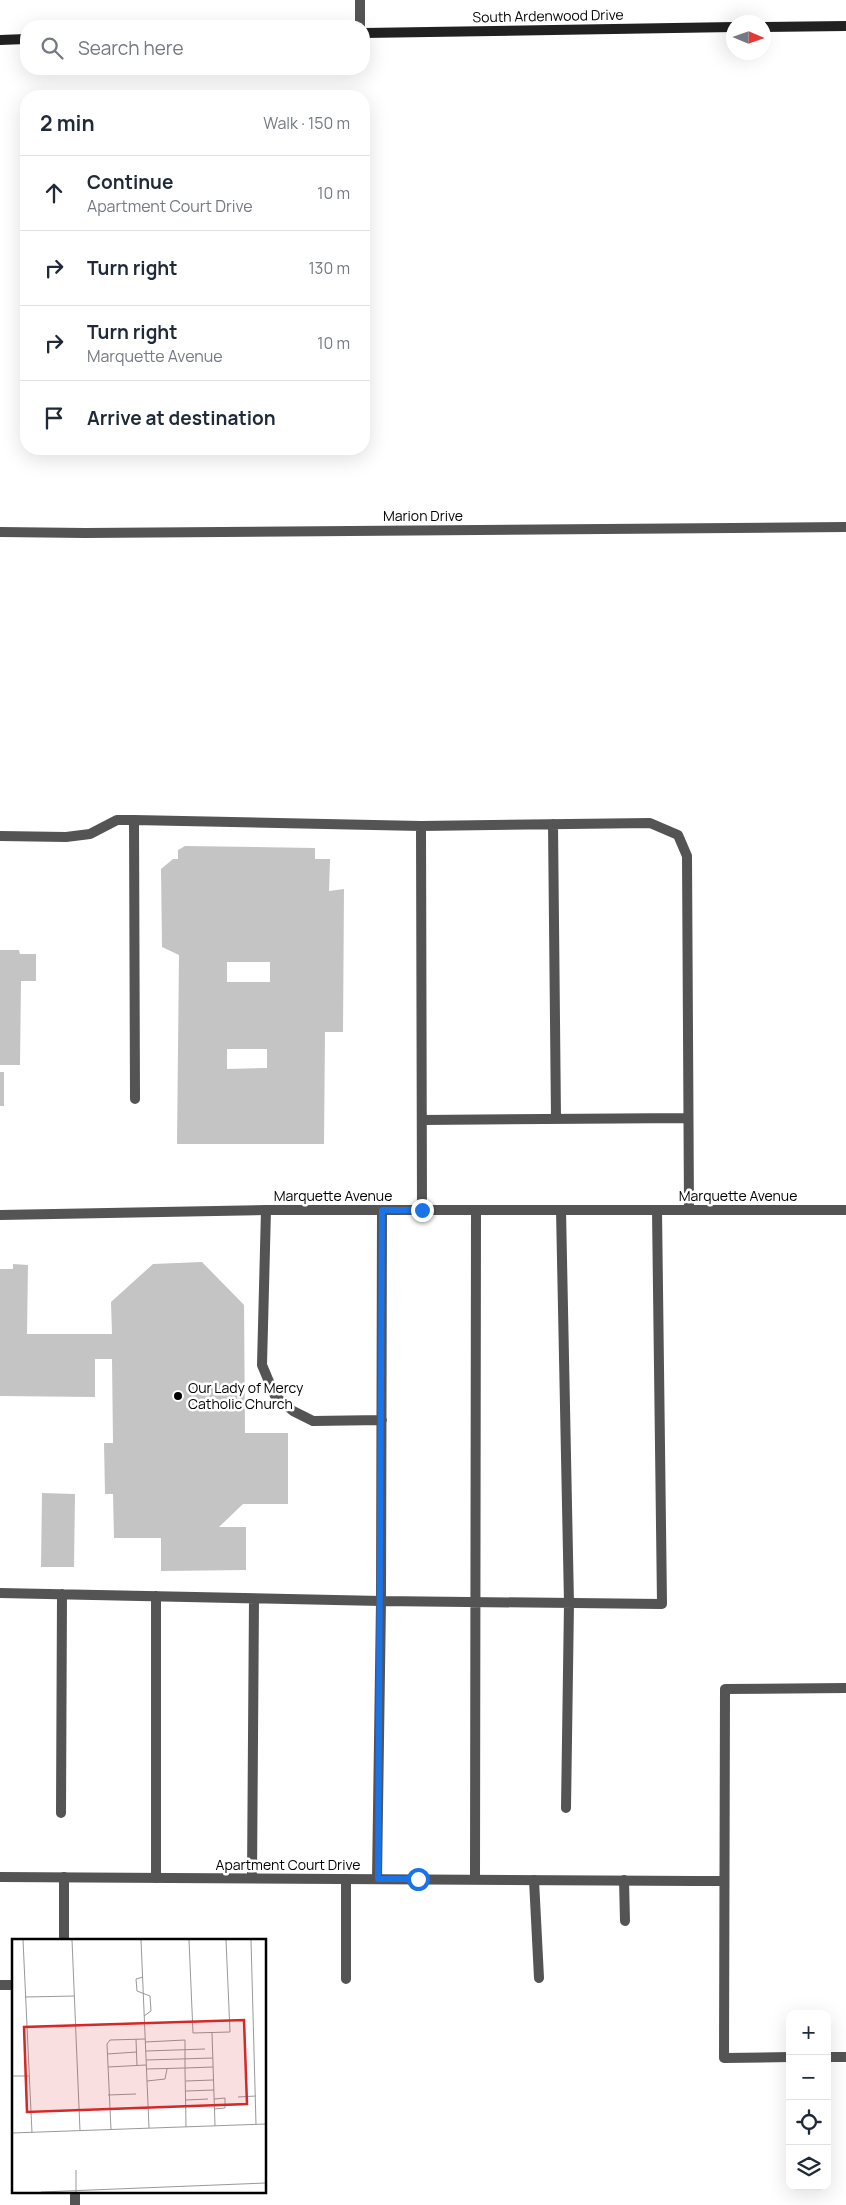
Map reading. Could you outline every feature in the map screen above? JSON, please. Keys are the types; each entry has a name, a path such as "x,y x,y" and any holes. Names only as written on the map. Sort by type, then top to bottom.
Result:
{"street":[{"path":"360,0 360,20"},
{"path":"771,27 846,26"},
{"name":"South Ardenwood Drive","path":"370,33 726,27"},
{"path":"0,40 20,39"},
{"name":"Marion Drive","path":"0,532 85,533 846,527"},
{"path":"0,836 66,837 90,834 118,820 421,826 650,823 678,835 687,856 689,1210"},
{"path":"134,820 135,1099"},
{"path":"554,824 556,1119"},
{"path":"421,826 422,1210"},
{"path":"422,1120 688,1118"},
{"path":"266,1210 262,1366 275,1396 293,1411 314,1421 382,1420"},
{"name":"Marquette Avenue","path":"0,1215 266,1210 846,1210"},
{"path":"378,1879 382,1210"},
{"path":"476,1210 476,1879"},
{"path":"561,1210 568,1603 566,1808"},
{"path":"0,1593 381,1601 662,1604 657,1210"},
{"path":"61,1813 62,1594"},
{"path":"156,1596 156,1878"},
{"path":"252,1878 254,1598"},
{"path":"786,2057 724,2058 725,1689 846,1688"},
{"name":"Apartment Court Drive","path":"0,1877 724,1880"},
{"path":"64,1878 64,1939"},
{"path":"346,1878 346,1979"},
{"path":"534,1880 539,1978"},
{"path":"624,1880 625,1920"},
{"path":"831,2057 846,2056"},
{"path":"75,2192 75,2205"}],"building":[{"path":"185,846 315,848 315,859 330,859 329,891 344,889 343,1032 325,1032 324,1144 177,1144 179,955 162,947 161,869 173,859 178,859 178,850","holes":["227,962 270,962 270,982 227,982","227,1049 267,1049 267,1068 227,1069"]},
{"path":"0,950 19,950 20,954 36,954 36,981 21,981 20,1065 0,1065"},
{"path":"0,1072 4,1072 4,1106 0,1106"},
{"name":"Our Lady of Mercy Catholic Church","path":"202,1262 244,1305 245,1433 288,1433 288,1504 243,1504 219,1527 246,1527 246,1570 161,1571 161,1538 114,1538 113,1494 105,1494 104,1443 113,1443 112,1359 95,1359 95,1397 0,1396 0,1269 13,1269 13,1264 28,1265 27,1334 112,1334 111,1302 153,1264"},
{"path":"42,1493 75,1494 74,1567 41,1567"}],"place":[{"name":"Our Lady of Mercy Catholic Church","path":"178,1396"}],"route":[{"path":"418,1879 378,1879 382,1210 422,1210"}]}
